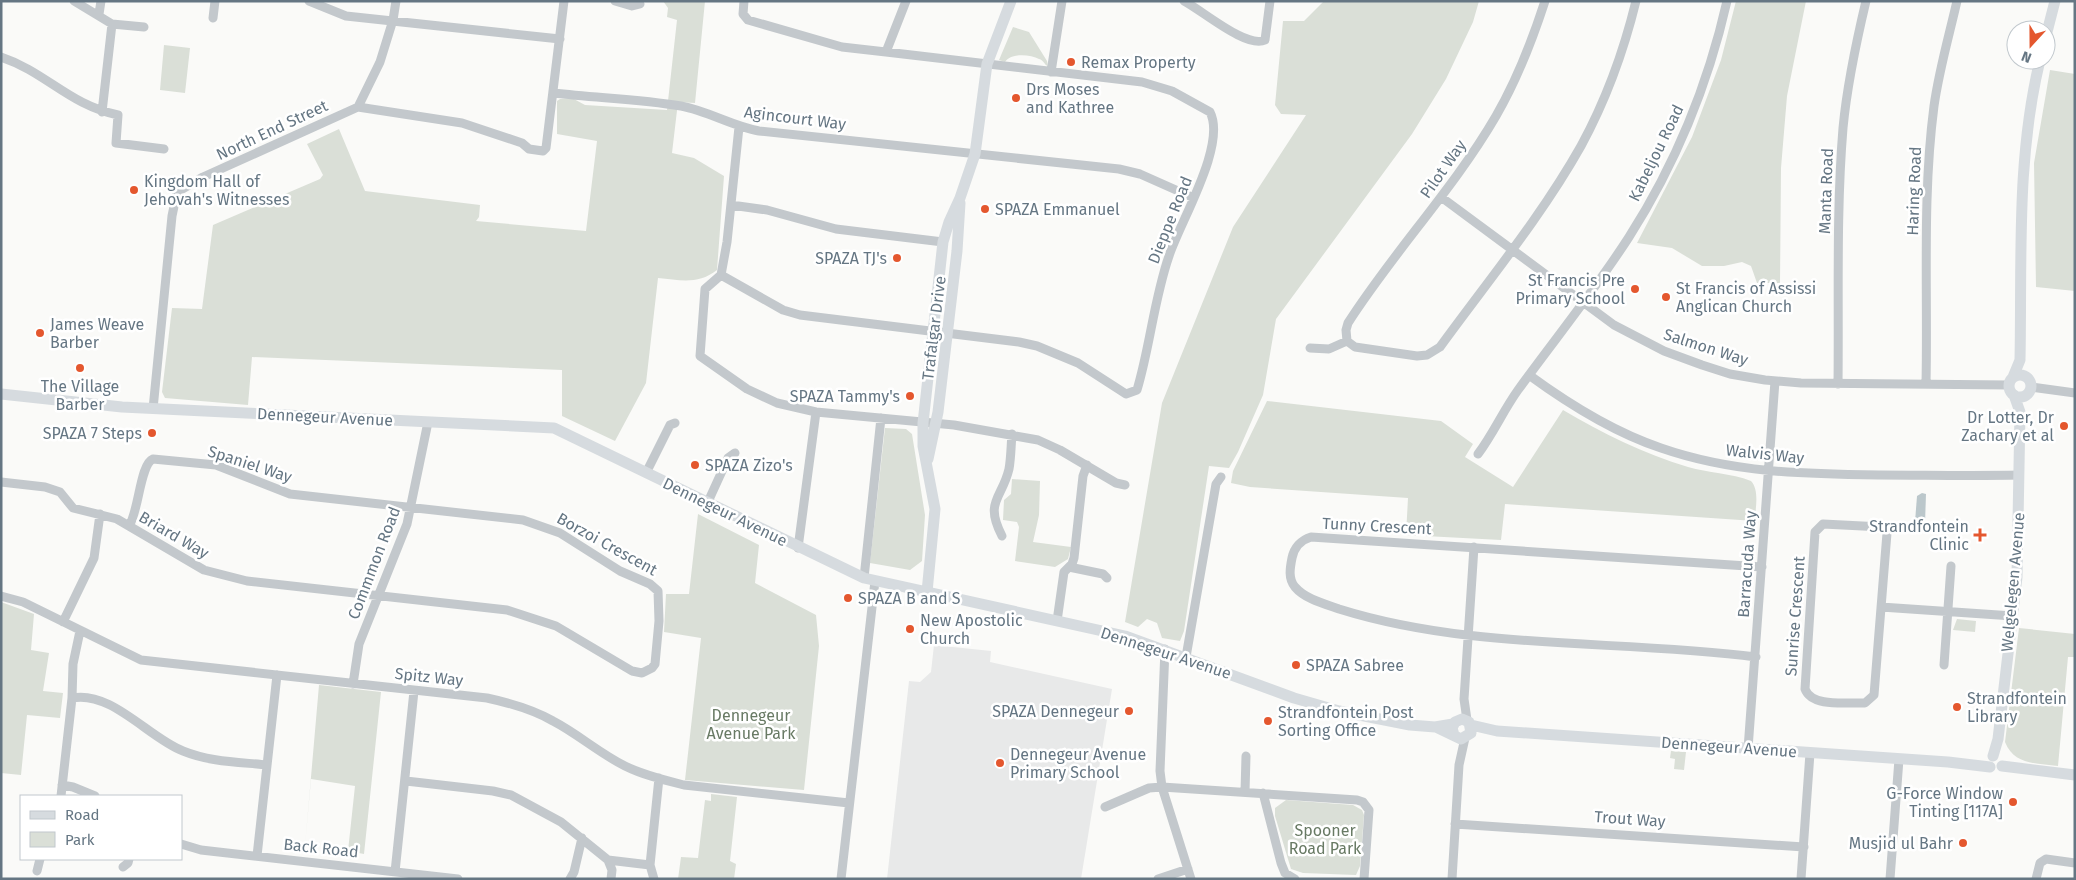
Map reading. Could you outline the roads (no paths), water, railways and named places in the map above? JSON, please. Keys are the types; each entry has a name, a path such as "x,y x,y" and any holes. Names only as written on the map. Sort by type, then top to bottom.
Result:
{"street":[{"path":"74,1 99,14 112,24 144,27"},
{"path":"99,14 101,1"},
{"path":"213,18 215,1"},
{"path":"309,1 340,15 560,39"},
{"path":"396,1 393,20 380,62 358,107 462,123 522,143 529,149 539,152 546,148 564,1"},
{"path":"614,1 632,6 640,4"},
{"path":"744,1 743,14 748,20 842,46 1051,72 1062,1"},
{"path":"886,52 906,1"},
{"name":"Trafalgar Drive","path":"927,592 935,519 927,460 923,446 923,423 943,242 975,154 987,64 1011,1"},
{"path":"1184,1 1200,9 1238,36 1256,43 1265,40 1270,1"},
{"name":"Pilot Way","path":"1347,341 1346,330 1356,312 1442,197 1496,116 1522,63 1545,1"},
{"path":"1310,348 1329,349 1347,341 1363,350 1417,356 1433,352 1440,347 1512,250 1565,173 1582,144 1601,103 1628,32 1636,1"},
{"name":"Kabeljou Road","path":"1478,454 1529,375 1629,237 1675,155 1710,65 1727,1"},
{"name":"Manta Road","path":"1838,384 1840,187 1843,127 1855,51 1866,1"},
{"name":"Haring Road","path":"1926,384 1928,187 1932,125 1938,84 1957,1"},
{"path":"2050,20 2054,1"},
{"path":"102,112 112,24"},
{"path":"1,57 34,71 72,98 102,112 118,116 116,143 164,149"},
{"name":"Welgelegen Avenue","path":"1995,761 2017,577 2022,186 2027,126 2038,70"},
{"name":"Dieppe Road","path":"947,334 1037,346 1057,352 1078,363 1126,394 1137,390 1166,266 1207,168 1213,118 1210,112 1193,101 1172,91 1142,82 1051,72"},
{"name":"Agincourt Way","path":"554,93 682,106 739,127 1120,169 1140,174 1194,198"},
{"name":"North End Street","path":"153,409 172,216 177,192 203,177 358,107"},
{"path":"739,127 721,275 705,289 700,356 747,390 777,403 816,412 936,424 1012,434 1038,440 1116,483 1125,485"},
{"name":"Salmon Way","path":"1442,197 1614,325 1664,351 1730,374 1775,382 2020,386 2075,393"},
{"name":"Trafalgar Drive","path":"927,460 936,424 958,242 960,198"},
{"path":"731,205 767,210 836,229 943,242"},
{"path":"721,275 783,310 800,316 947,334"},
{"name":"Walvis Way","path":"1529,375 1583,412 1632,437 1708,462 1797,474 2019,475"},
{"name":"Barracuda Way","path":"1748,749 1775,382"},
{"name":"Dennegeur Avenue","path":"1,394 153,409 554,428 798,548 869,580 1125,636 1165,649 1294,698 1339,711 1387,721 1489,731 1970,764 1995,761 2075,775"},
{"path":"798,548 816,412"},
{"path":"841,879 869,580 881,418"},
{"name":"Commmon Road","path":"353,684 357,651 407,524 428,422"},
{"path":"646,473 670,425 675,423"},
{"path":"1002,536 994,521 994,506 1009,469 1012,434"},
{"path":"707,504 728,458 735,453"},
{"name":"Spaniel Way","path":"129,526 136,511 143,471 146,463 153,459 216,465 290,494 411,507"},
{"path":"1057,621 1063,577 1074,558 1083,476 1087,466"},
{"path":"1186,657 1216,484 1222,477"},
{"name":"Briard Way","path":"1,482 52,488 60,492 73,508 88,514 100,514 116,519 214,574 247,581 379,596"},
{"name":"Borzoi Crescent","path":"379,596 496,608 522,613 556,626 632,671 642,673 652,668 655,664 660,599 658,591 650,584 620,571 580,544 547,527 523,520 411,507"},
{"path":"63,622 94,558 100,514"},
{"name":"Sunrise Crescent","path":"1819,525 1882,527 1886,530 1881,607 1874,694 1872,698 1865,703 1819,700 1810,696 1806,688 1815,532 1819,525"},
{"name":"Tunny Crescent","path":"1756,657 1717,652 1419,629 1381,621 1324,604 1300,592 1291,582 1289,573 1292,556 1296,547 1305,539 1311,537 1762,567"},
{"path":"1452,879 1474,547"},
{"path":"1944,665 1951,566"},
{"path":"1069,567 1103,574 1107,578"},
{"name":"Spitz Way","path":"1,596 23,602 141,660 487,698 512,704 552,720 627,767 659,778 684,785 849,803"},
{"path":"1881,607 2013,616"},
{"path":"61,795 72,698 73,664 80,631"},
{"path":"1165,649 1162,787 1191,879"},
{"path":"257,856 277,675"},
{"path":"395,872 414,691"},
{"path":"72,698 84,696 119,710 161,741 197,756 266,765"},
{"path":"1801,879 1810,753"},
{"path":"1245,792 1246,756"},
{"path":"1890,879 1899,759"},
{"path":"654,879 650,865 659,778"},
{"path":"406,781 493,791 511,795 561,822 582,838 608,860 612,870 611,879"},
{"path":"62,785 91,795"},
{"path":"1105,807 1149,788 1162,787 1352,799 1363,802 1369,810 1364,879"},
{"path":"1263,793 1281,863 1286,872 1295,879"},
{"name":"Trout Way","path":"1455,824 1804,847"},
{"path":"570,879 574,872 582,838"},
{"name":"Back Road","path":"182,844 201,850 458,879"},
{"path":"37,871 40,860"},
{"path":"122,867 128,863 129,860"},
{"path":"608,860 650,865"},
{"path":"2036,879 2038,867 2043,860 2075,863"},
{"path":"1158,879 1188,870"}],"place":[{"name":"Remax Property","path":"1071,62"},
{"name":"Drs Moses and Kathree","path":"1016,98"},
{"name":"Kingdom Hall of Jehovah's Witnesses","path":"134,190"},
{"name":"SPAZA Emmanuel","path":"985,209"},
{"name":"SPAZA TJ's","path":"897,258"},
{"name":"St Francis Pre Primary School","path":"1635,289"},
{"name":"St Francis of Assissi Anglican Church","path":"1666,297"},
{"name":"James Weave Barber","path":"40,333"},
{"name":"The Village Barber","path":"80,368"},
{"name":"SPAZA Tammy's","path":"910,396"},
{"name":"Dr Lotter, Dr Zachary et al","path":"2064,426"},
{"name":"SPAZA 7 Steps","path":"152,433"},
{"name":"SPAZA Zizo's","path":"695,465"},
{"name":"Strandfontein Clinic","path":"1980,535"},
{"name":"SPAZA B and S","path":"848,598"},
{"name":"New Apostolic Church","path":"910,629"},
{"name":"SPAZA Sabree","path":"1296,665"},
{"name":"Strandfontein Library","path":"1957,707"},
{"name":"SPAZA Dennegeur","path":"1129,711"},
{"name":"Strandfontein Post Sorting Office","path":"1268,721"},
{"name":"Dennegeur Avenue Primary School","path":"1000,763"},
{"name":"G-Force Window Tinting [117A]","path":"2013,802"},
{"name":"Musjid ul Bahr","path":"1963,843"}],"park label":[{"name":"Dennegeur Avenue Park","path":"751,724"},
{"name":"Spooner Road Park","path":"1325,839"}]}
